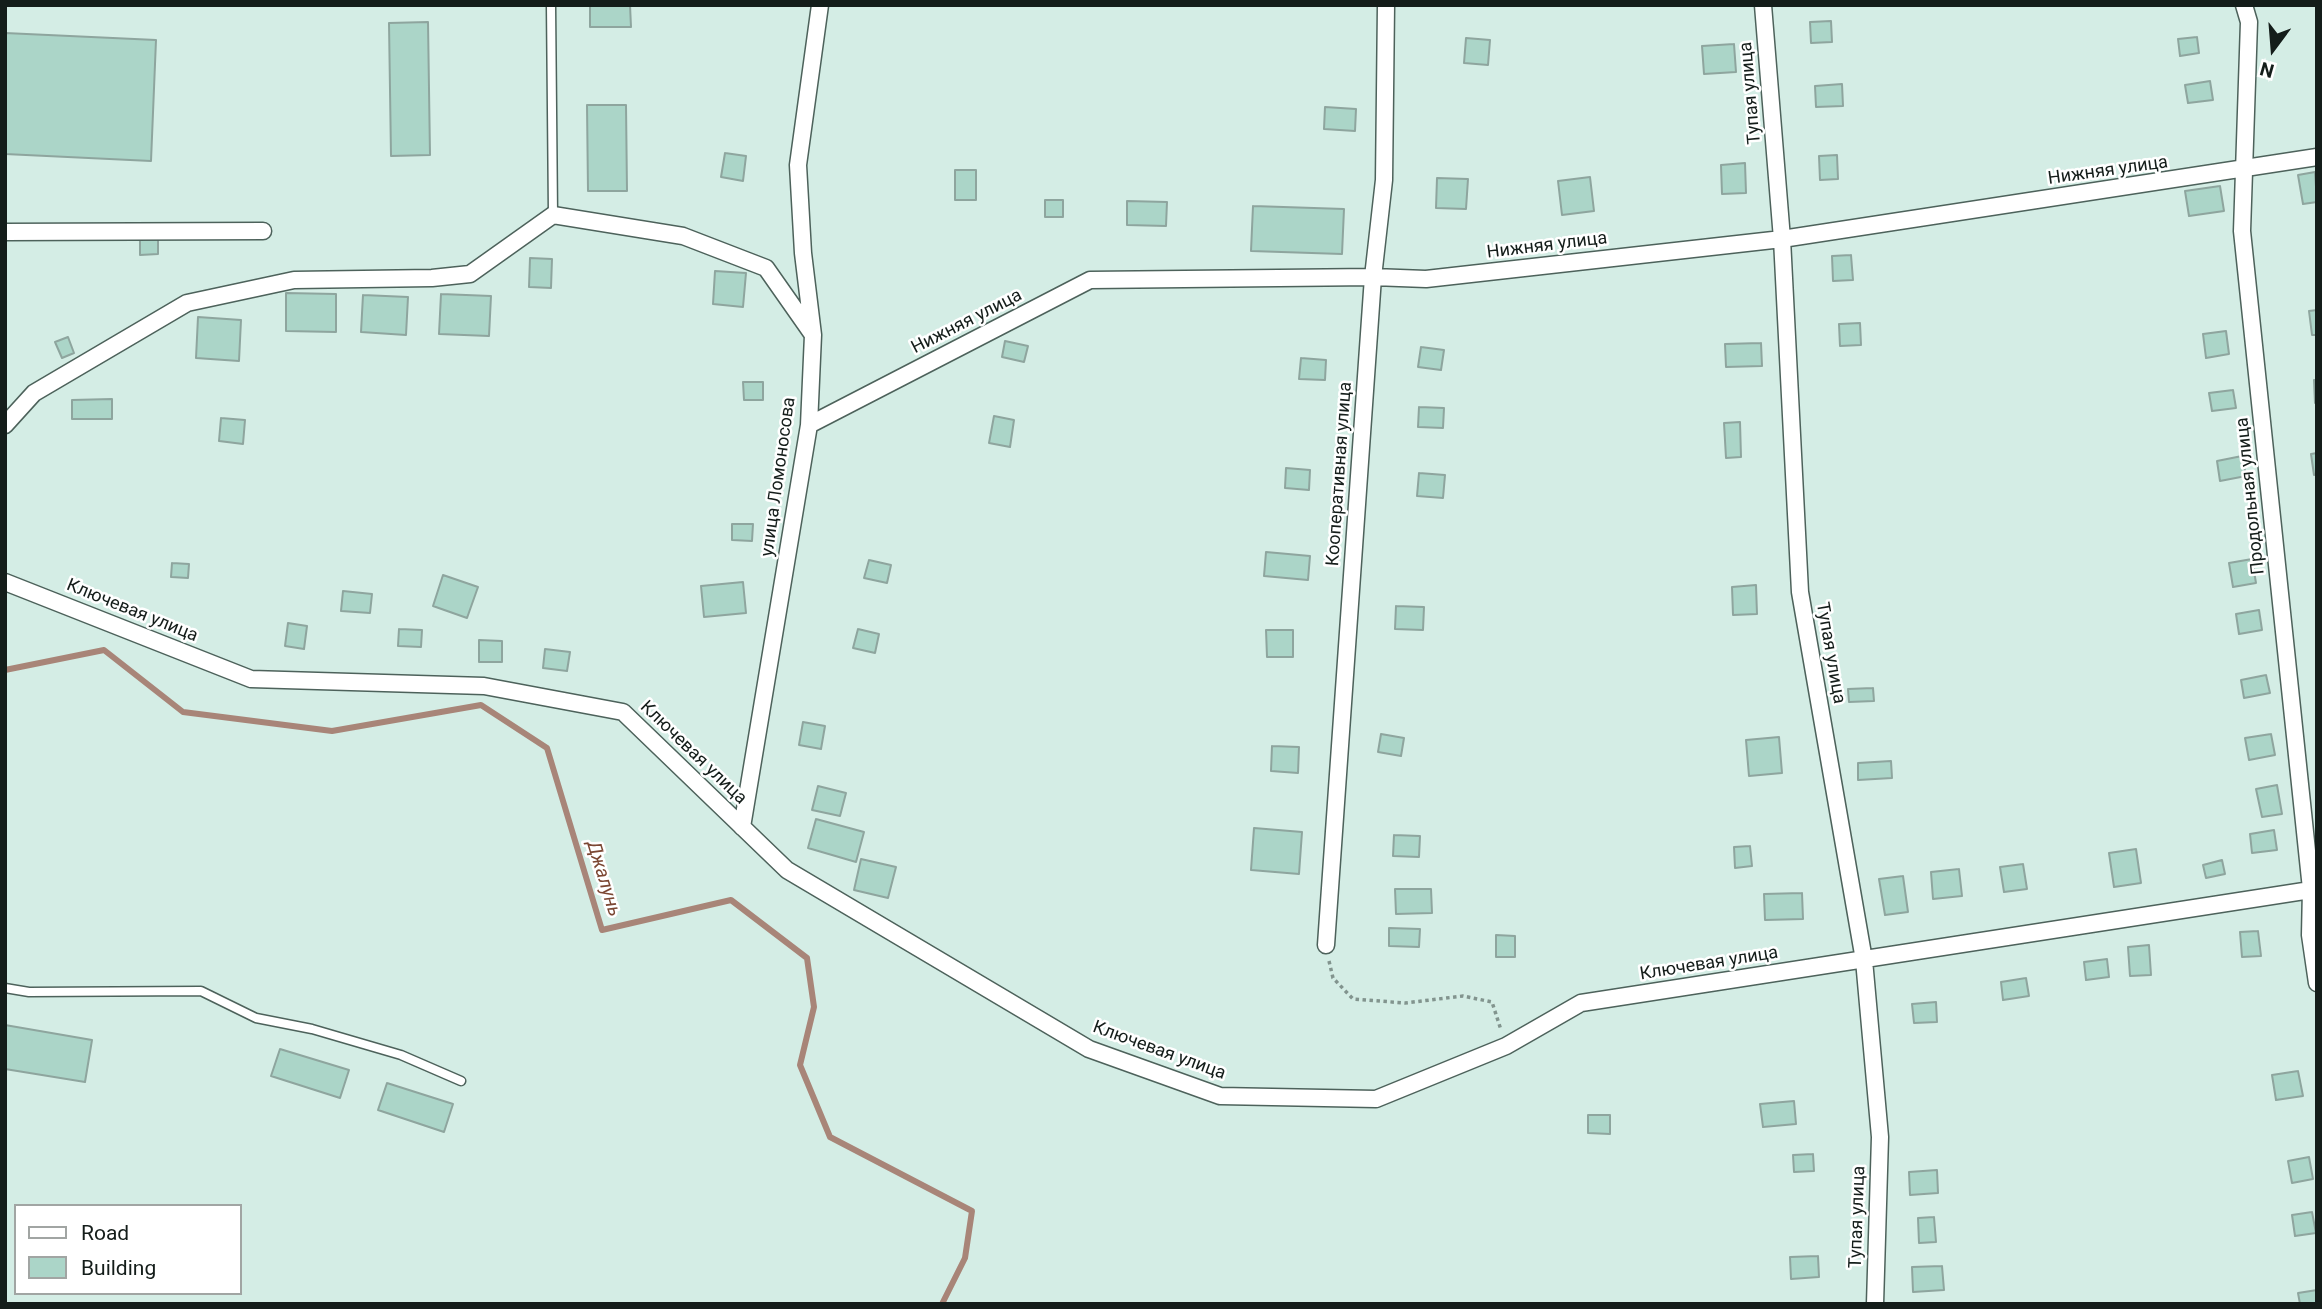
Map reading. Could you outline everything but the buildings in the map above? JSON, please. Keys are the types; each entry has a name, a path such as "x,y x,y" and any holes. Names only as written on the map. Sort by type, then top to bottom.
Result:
{"street":[{"name":"улица Ломоносова","path":"742,827 809,425 813,335 803,253 798,165 820,5"},
{"name":"Кооперативная улица","path":"1326,945 1373,277 1384,180 1386,5"},
{"name":"Тупая улица","path":"1763,5 1782,239 1800,592 1864,960 1880,1137 1875,1304"},
{"name":"Продольная улица","path":"2244,5 2249,22 2242,231 2314,889 2310,935 2317,983"},
{"name":"Нижняя улица","path":"809,425 1090,280 1373,277 1426,279 1782,239 2317,157"},
{"path":"5,425 34,393 187,303 295,280 432,278 470,274 553,215 683,236 766,268 813,335"},
{"path":"5,232 263,231"},
{"name":"Ключевая улица","path":"5,582 251,679 484,686 623,712 787,870 1089,1049 1220,1096 1376,1099 1506,1046 1581,1003 2314,889"}],"lane":[{"path":"551,5 553,215"},
{"path":"5,988 29,992 201,991 256,1018 312,1029 401,1055 461,1081"}],"path":[{"path":"1326,945 1333,978 1353,999 1405,1003 1463,996 1492,1002 1506,1046"}],"waterway":[{"name":"Джалунь","path":"5,670 104,650 183,712 332,731 481,705 547,748 602,930 731,900 807,958 814,1007 800,1065 830,1137 972,1211 965,1258 942,1304"}]}
